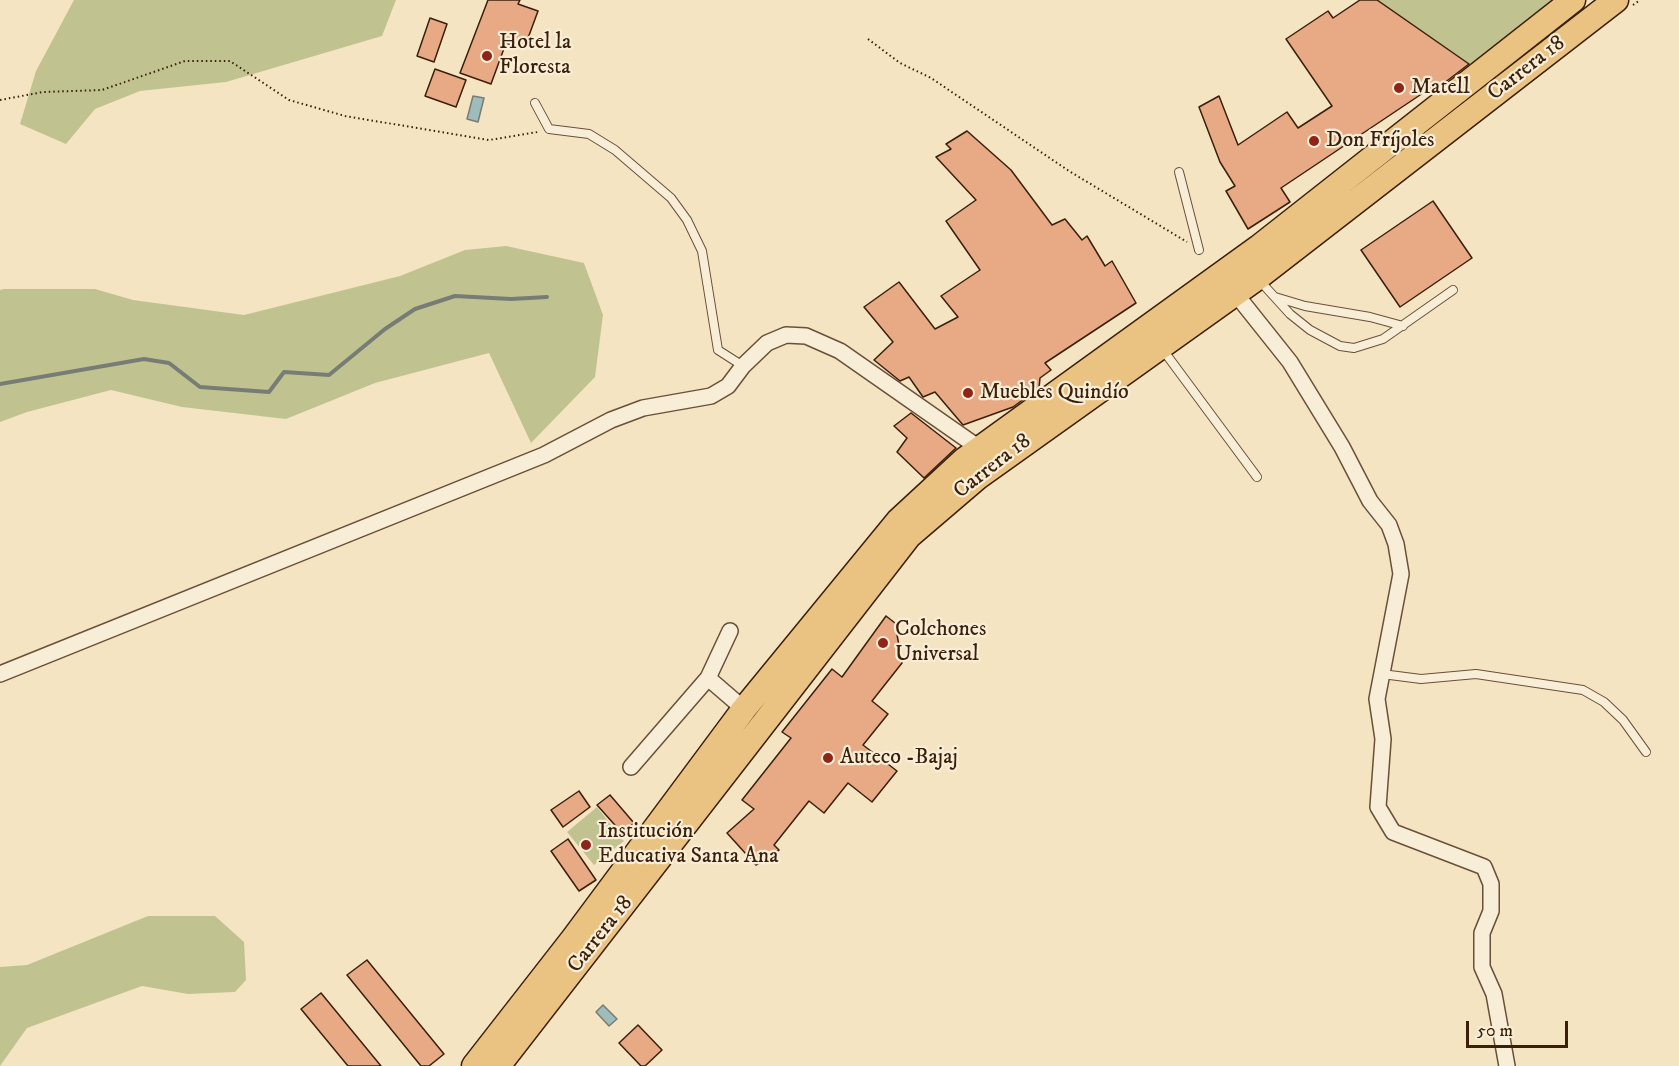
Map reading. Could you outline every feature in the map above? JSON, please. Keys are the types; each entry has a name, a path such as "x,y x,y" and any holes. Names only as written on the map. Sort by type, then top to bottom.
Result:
{"main road":[{"name":"Carrera 18","path":"474,1066 573,939 744,709 898,521 979,448 1259,247 1555,9 1573,0"},
{"name":"Carrera 18","path":"498,1066 909,537 978,477 1257,278 1616,0"}],"street":[{"path":"1235,293 1290,362 1342,447 1365,493 1389,525 1401,557 1401,574 1377,699 1383,739 1378,807 1393,832 1484,867 1491,884 1491,911 1482,933 1482,967 1494,994 1507,1066"},
{"path":"0,674 544,455 611,420 643,408 711,396 728,386 743,366 767,343 786,335 806,336 822,341 979,448"},
{"path":"631,767 708,678 730,631"},
{"path":"708,678 744,709"}],"lane":[{"path":"535,103 549,129 589,134 615,150 671,198 687,220 702,251 718,350 743,366"},
{"path":"1179,172 1198,250"},
{"path":"1257,278 1310,330 1340,346 1354,348 1383,339 1453,290"},
{"path":"1273,296 1305,306 1370,317 1403,326"},
{"path":"1160,346 1257,477"},
{"path":"1382,674 1421,679 1476,674 1582,690 1604,702 1623,720 1646,752"}],"path":[{"path":"868,39 900,63 931,78 1069,171 1198,250"},
{"path":"0,100 43,92 102,90 185,60 230,60 289,100 345,116 489,140 512,139 549,129"}],"green space":[{"path":"74,0 396,0 382,36 226,82 140,91 95,109 66,144 20,124 36,71"},
{"path":"1378,0 1551,0 1550,10 1473,67"},
{"path":"506,246 584,263 603,315 595,377 531,443 489,353 375,383 286,419 182,407 111,390 27,412 0,422 0,290 95,289 133,300 244,315 400,276 465,250"},
{"path":"597,807 624,841 594,865 567,832"},
{"path":"148,916 215,916 244,942 246,980 235,992 188,994 142,986 27,1028 0,1066 0,967 27,965"}],"water":[{"path":"473,96 484,98 478,122 467,119"},
{"path":"603,1005 617,1019 609,1026 596,1012"}],"building":[{"path":"488,0 520,0 518,4 538,11 524,49 506,43 491,84 460,73"},
{"path":"1360,0 1377,0 1469,64 1435,90 1432,87 1281,188 1290,202 1248,229 1226,191 1235,186 1220,162 1199,107 1219,96 1238,145 1287,112 1298,128 1332,106 1286,39 1328,11 1333,18"},
{"path":"430,18 447,24 434,62 417,56"},
{"path":"435,69 466,80 456,107 425,96"},
{"path":"967,131 1011,170 1052,225 1065,219 1082,240 1087,236 1105,266 1112,261 1136,303 1045,363 1051,370 1040,378 1039,388 1013,407 963,425 935,392 923,397 909,377 900,381 874,360 893,342 864,307 899,282 935,329 958,317 941,296 980,270 946,221 976,200 936,157 951,149 946,144"},
{"path":"1433,201 1472,258 1400,307 1361,250"},
{"path":"911,413 956,448 924,478 897,452 907,438 894,426"},
{"name":"Auteco -Bajaj","path":"886,616 895,623 902,663 872,701 888,714 863,745 897,771 872,802 848,783 824,813 809,801 774,845 779,850 756,865 727,833 754,809 742,800 791,738 782,732 832,669 842,677"},
{"path":"579,791 590,807 563,827 551,810"},
{"path":"610,795 634,823 622,833 597,805"},
{"path":"568,839 596,880 579,891 551,851"},
{"path":"367,960 444,1054 429,1066 421,1066 347,975"},
{"path":"321,993 381,1066 348,1066 301,1009"},
{"path":"638,1025 662,1050 645,1066 641,1066 619,1043"}],"waterway":[{"path":"0,384 144,359 169,363 200,387 269,392 284,372 329,375 385,329 415,309 455,296 511,299 547,297"}],"place":[{"name":"Hotel la Floresta","path":"487,56"},
{"name":"Matell","path":"1399,88"},
{"name":"Don Fríjoles","path":"1314,141"},
{"name":"Muebles Quindío","path":"968,393"},
{"name":"Colchones Universal","path":"883,643"},
{"name":"Auteco -Bajaj","path":"828,758"},
{"name":"Institución Educativa Santa Ana","path":"586,845"}]}
